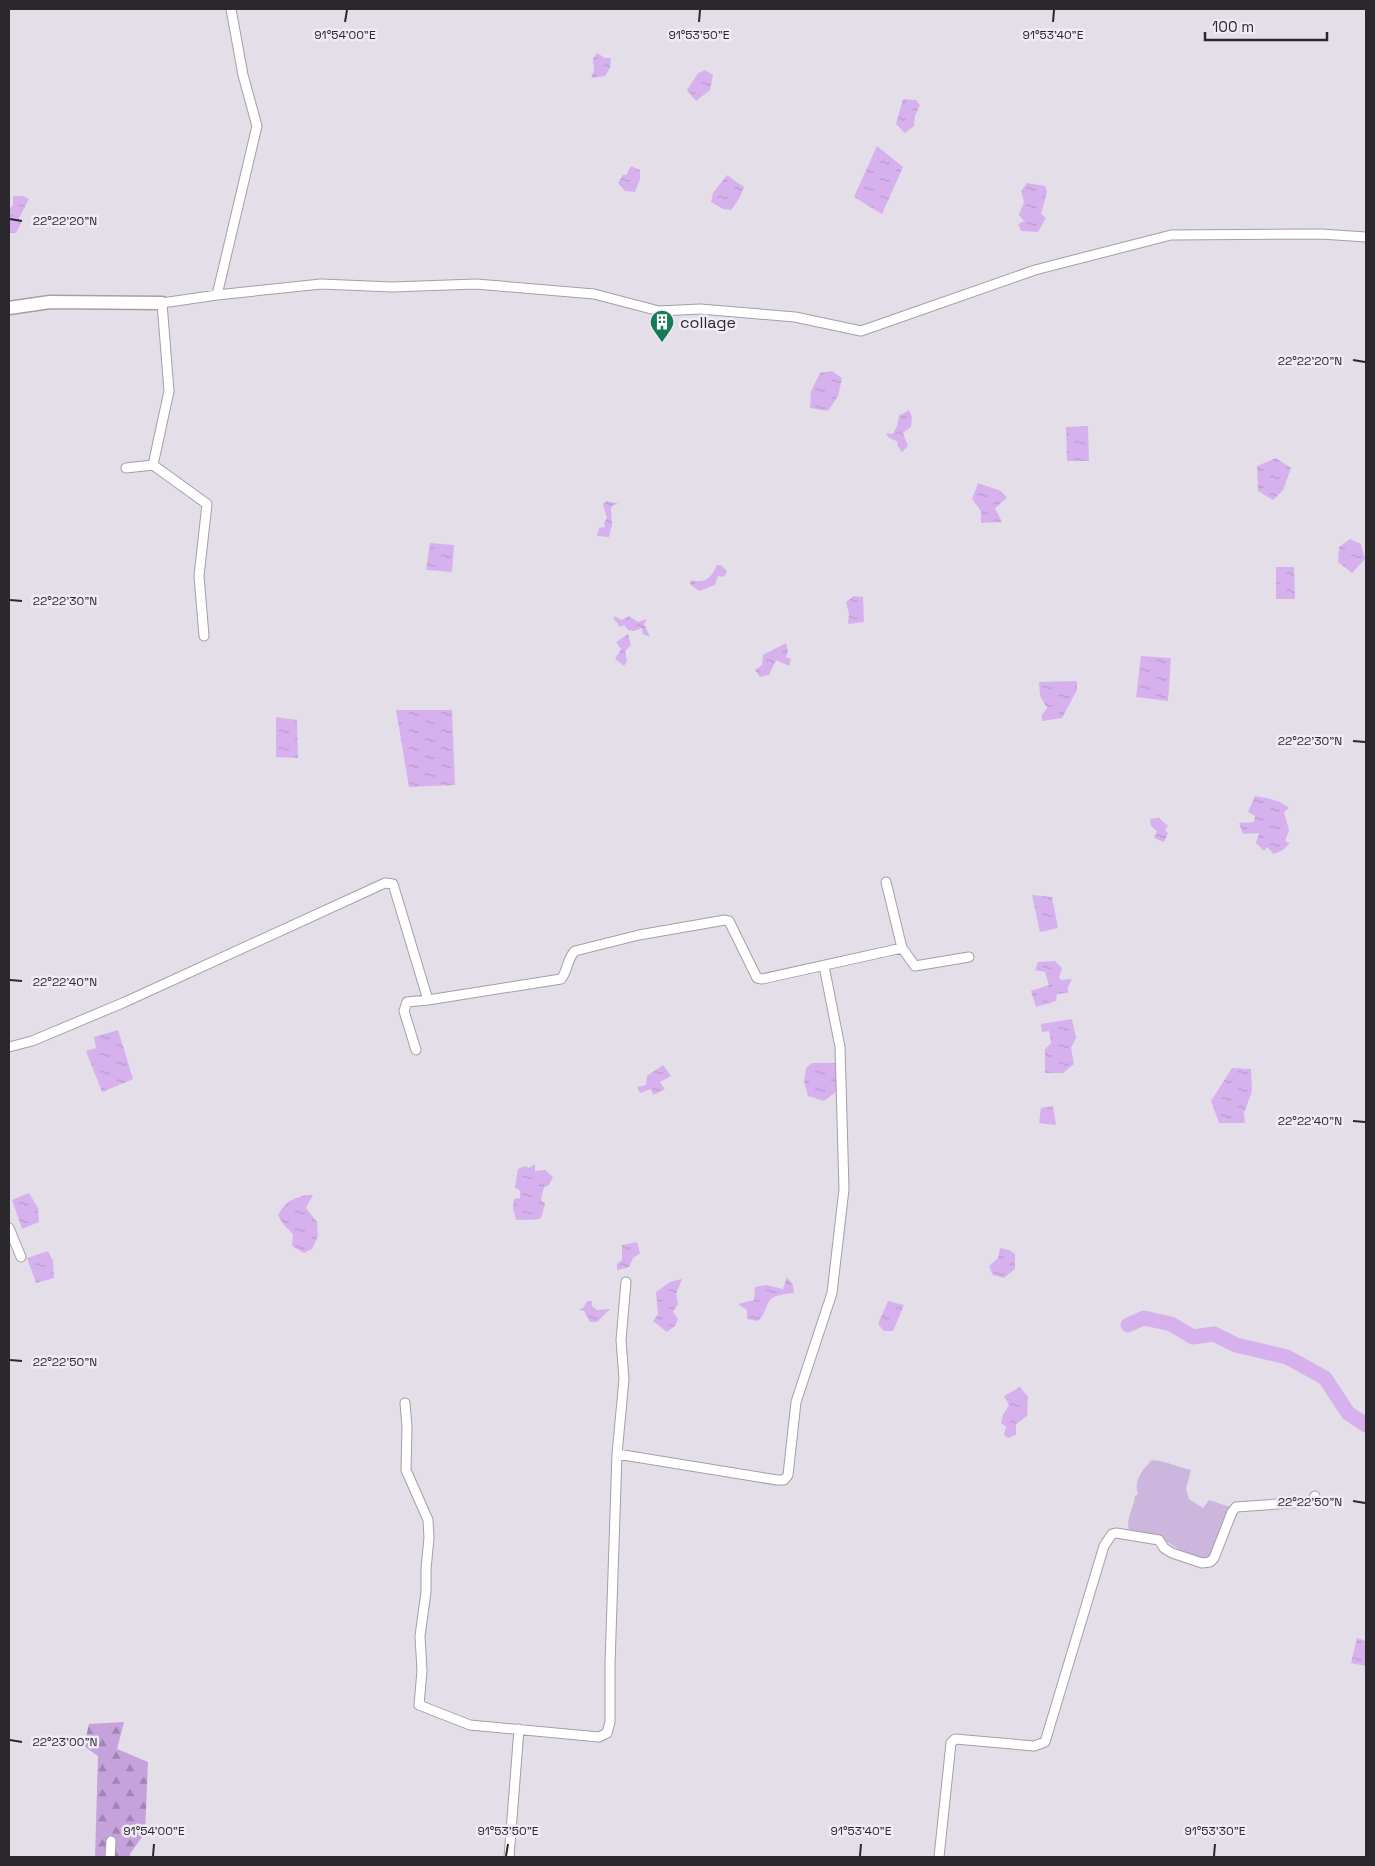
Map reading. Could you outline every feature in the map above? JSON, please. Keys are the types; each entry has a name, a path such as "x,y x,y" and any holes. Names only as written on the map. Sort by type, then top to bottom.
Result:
{"main road":[{"path":"9,308 50,302 162,303"}],"street":[{"path":"217,296 257,126 243,76 231,9"},
{"path":"153,465 169,391 162,303 321,284 392,287 476,284 594,294 659,311 700,309 795,317 861,331 1034,270 1171,235 1321,234 1366,237"},
{"path":"126,468 153,465 206,504 199,576 204,636"},
{"path":"886,882 902,948 916,967 969,957"},
{"path":"9,1046 32,1041 124,1002 385,883 393,884 428,1000"},
{"path":"416,1050 404,1011 407,1002 561,979 570,956 575,951 639,935 725,920 729,921 757,978 767,979 902,948"},
{"path":"617,1454 777,1480 784,1480 788,1475 796,1402 832,1293 844,1189 840,1047 824,966"},
{"path":"9,1228 21,1257"},
{"path":"405,1403 407,1427 406,1470 410,1484 422,1504 428,1520 429,1538 426,1592 420,1636 422,1670 419,1705 470,1725 600,1737 607,1733 610,1722 610,1654 617,1454 624,1378 621,1340 626,1282"},
{"path":"939,1857 951,1743 956,1739 1034,1746 1045,1742 1104,1546 1112,1534 1159,1540 1164,1548 1172,1553 1202,1564 1210,1562 1214,1558 1232,1512 1236,1507 1305,1502 1311,1501 1315,1496"},
{"path":"509,1857 519,1730"},
{"path":"110,1857 111,1841"}],"shaded area":[{"path":"1152,1460 1191,1470 1186,1489 1189,1499 1203,1508 1209,1500 1230,1507 1213,1557 1196,1558 1162,1539 1130,1532 1128,1524 1135,1496 1138,1494 1138,1480 1142,1471"}],"green space":[{"path":"124,1722 117,1749 148,1762 145,1833 130,1854 130,1857 95,1857 98,1756 84,1746 89,1724"}],"water":[{"path":"597,53 605,58 611,58 610,68 605,76 591,78 594,71 593,59"},
{"path":"705,70 713,75 710,90 696,101 687,90 698,73"},
{"path":"903,99 916,100 920,105 915,116 914,126 905,133 896,124"},
{"path":"877,146 903,167 882,214 854,197"},
{"path":"631,166 640,170 640,179 635,192 625,191 618,183"},
{"path":"727,175 744,187 739,199 731,210 723,209 711,202 713,193"},
{"path":"1027,183 1045,186 1047,192 1041,214 1046,218 1038,232 1021,231 1018,224 1024,221 1019,215 1024,202 1021,191"},
{"path":"13,196 23,196 29,199 19,218 21,223 16,233 9,233 9,209 13,205"},
{"path":"832,371 842,378 838,396 828,411 810,408 811,391 820,373"},
{"path":"909,410 912,417 911,427 903,433 908,446 902,452 897,445 898,442 888,437 886,433 893,434 899,416"},
{"path":"1088,426 1089,461 1067,461 1066,427"},
{"path":"1276,458 1291,468 1283,490 1273,500 1258,491 1257,466"},
{"path":"978,483 1001,491 1007,498 995,508 1002,522 981,523 981,511 972,499"},
{"path":"607,501 619,504 613,505 611,508 612,524 609,537 597,536 599,528 605,527 604,523 607,518 603,504"},
{"path":"1350,539 1361,544 1365,559 1352,573 1338,562 1339,547"},
{"path":"430,543 454,545 452,572 426,570"},
{"path":"717,565 721,565 727,571 724,577 718,576 715,585 699,591 690,584 691,580 700,581 707,579"},
{"path":"1276,567 1294,567 1295,599 1276,599"},
{"path":"854,596 863,597 864,622 848,624 849,614 846,602"},
{"path":"614,616 622,620 629,616 638,622 647,619 644,624 650,637 643,634 642,628 634,631 628,630 624,625 620,627"},
{"path":"628,634 631,645 625,651 627,661 624,666 615,659 621,649 616,642"},
{"path":"786,643 788,651 786,657 791,659 789,666 776,660 769,675 760,677 755,670 762,665 763,655"},
{"path":"1141,656 1171,658 1168,701 1136,697"},
{"path":"1077,681 1077,690 1062,718 1042,721 1042,715 1047,708 1040,696 1039,682"},
{"path":"396,710 452,710 455,785 409,787"},
{"path":"276,717 297,720 298,758 276,757"},
{"path":"1255,796 1269,798 1289,808 1284,812 1289,830 1285,841 1290,843 1283,850 1274,854 1267,847 1264,851 1256,843 1259,833 1243,834 1239,823 1254,822 1255,816 1248,812"},
{"path":"1159,818 1168,826 1165,830 1168,833 1164,842 1154,838 1157,831 1151,826 1150,819"},
{"path":"1032,895 1052,897 1058,928 1040,932"},
{"path":"1055,961 1062,968 1059,977 1061,980 1072,979 1068,987 1068,993 1057,994 1056,1001 1036,1007 1031,991 1049,985 1045,972 1035,970 1038,962"},
{"path":"1072,1019 1076,1038 1071,1048 1074,1064 1063,1073 1045,1073 1045,1049 1051,1043 1049,1031 1042,1032 1041,1024"},
{"path":"118,1030 133,1079 102,1092 86,1051 96,1048 94,1037"},
{"path":"812,1063 835,1063 837,1091 824,1101 808,1096 804,1081 806,1068"},
{"path":"663,1065 671,1076 660,1082 665,1089 653,1095 651,1089 640,1093 637,1087 646,1085 647,1076"},
{"path":"1232,1068 1251,1069 1252,1091 1244,1113 1245,1123 1219,1123 1211,1101"},
{"path":"1053,1106 1056,1125 1039,1123 1041,1108"},
{"path":"535,1164 535,1171 545,1170 553,1177 549,1185 544,1187 541,1200 545,1204 541,1218 516,1220 513,1208 514,1199 520,1198 520,1191 515,1187 518,1169 525,1166 529,1168"},
{"path":"29,1193 38,1208 39,1222 22,1229 12,1200"},
{"path":"306,1195 313,1195 306,1208 317,1222 318,1236 312,1249 304,1253 292,1246 293,1234 283,1224 278,1215 290,1201"},
{"path":"637,1242 640,1253 633,1258 629,1267 617,1270 617,1264 622,1260 622,1245"},
{"path":"1000,1248 1015,1254 1015,1269 1004,1278 993,1275 989,1266 998,1258"},
{"path":"48,1251 53,1261 54,1278 36,1283 27,1258"},
{"path":"787,1277 793,1285 794,1293 772,1298 758,1321 747,1319 747,1310 738,1304 754,1300 755,1287 766,1285 783,1289"},
{"path":"682,1279 676,1294 678,1304 673,1312 678,1319 675,1326 667,1332 653,1321 658,1314 656,1292 670,1282"},
{"path":"587,1301 592,1301 592,1306 597,1310 610,1309 597,1322 590,1322 584,1311 579,1310 583,1308"},
{"path":"888,1301 904,1305 893,1331 884,1331 878,1324"},
{"path":"1020,1387 1028,1397 1027,1416 1016,1424 1016,1435 1008,1438 1004,1435 1006,1427 1001,1423 1009,1405 1004,1396"},
{"path":"1357,1638 1366,1641 1366,1666 1351,1663"}],"waterway":[{"path":"1128,1325 1144,1318 1171,1324 1193,1337 1214,1334 1236,1345 1287,1357 1325,1378 1348,1413 1366,1425"}],"place":[{"name":"collage","path":"662,343"}]}
